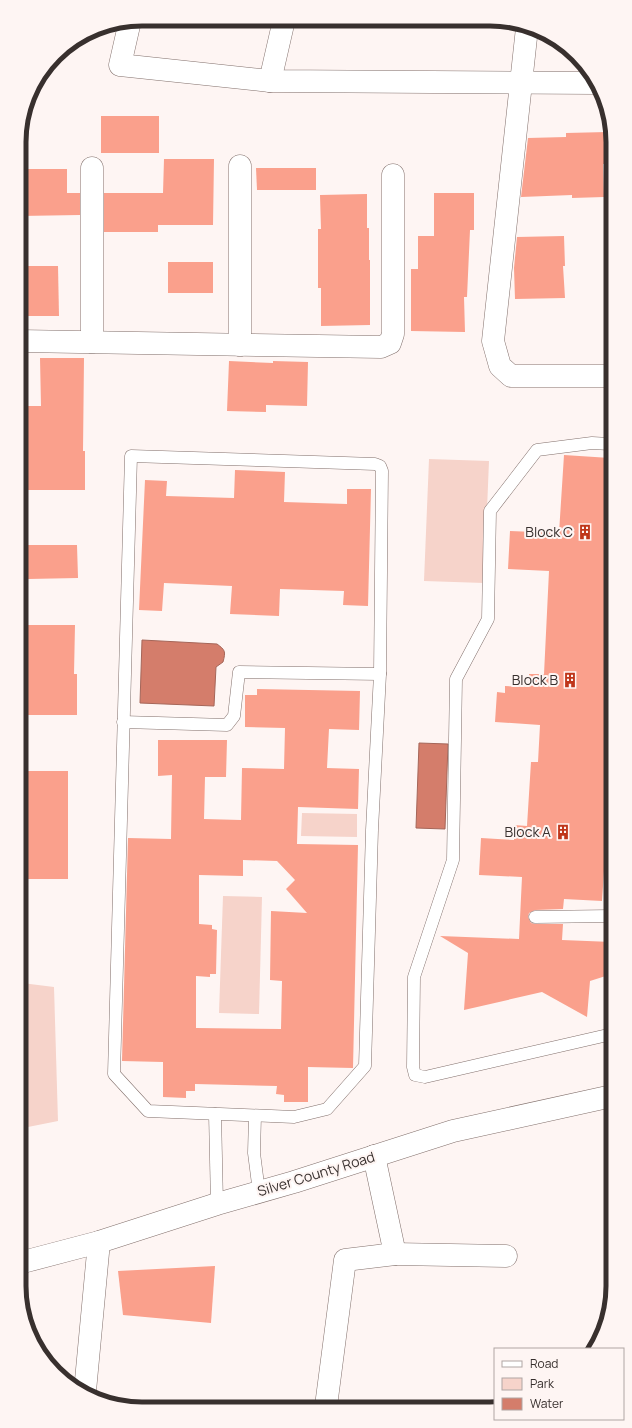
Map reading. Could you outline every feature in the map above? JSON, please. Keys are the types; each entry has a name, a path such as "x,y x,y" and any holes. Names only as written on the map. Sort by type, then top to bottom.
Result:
{"street":[{"path":"270,81 283,26"},
{"path":"129,27 120,65 270,81 590,84"},
{"path":"527,32 493,341 500,366 511,376 606,376"},
{"path":"240,166 240,345"},
{"path":"92,168 92,342"},
{"path":"26,341 380,347 390,343 393,334 393,175"},
{"name":"Silver County Road","path":"26,1261 99,1242 453,1131 606,1097"},
{"path":"374,1156 395,1254"},
{"path":"86,1387 99,1242"},
{"path":"327,1402 345,1260 395,1254 506,1256"}],"lane":[{"path":"606,444 592,443 537,450 490,511 488,619 456,679 453,860 414,977 413,1067 415,1075 425,1077 606,1035"},
{"path":"131,456 376,464 380,466 382,471 380,674 372,837 365,1066 327,1109 294,1117 148,1111 114,1074 123,722 131,456"},
{"path":"123,722 227,725 234,716 239,672 380,674"},
{"path":"535,916 606,916"},
{"path":"215,1114 217,1204"},
{"path":"255,1116 254,1153 259,1192"}],"green space":[{"path":"429,459 489,461 484,583 424,581"},
{"path":"302,813 357,814 357,837 301,836"},
{"path":"223,896 262,897 259,1014 219,1013"},
{"path":"26,984 54,987 58,1121 26,1127"}],"water":[{"path":"142,640 217,644 222,648 224,651 223,662 216,667 214,706 140,703"},
{"path":"419,743 448,744 445,829 416,828"}],"building":[{"path":"101,116 159,116 159,153 101,153"},
{"path":"605,132 606,164 603,164 604,197 572,198 572,195 521,197 528,138 566,137 566,133"},
{"path":"164,159 214,159 213,225 158,225 158,232 104,232 104,193 163,193"},
{"path":"256,168 316,168 316,190 257,190"},
{"path":"26,169 67,169 67,193 80,193 80,215 26,216"},
{"path":"434,193 474,193 474,230 470,230 467,297 464,297 465,332 411,331 411,269 418,269 418,236 434,236"},
{"path":"367,194 367,228 369,228 370,260 370,325 321,326 321,288 318,288 318,229 321,229 320,195"},
{"path":"564,236 565,266 563,266 565,298 515,299 514,268 517,237"},
{"path":"168,262 213,262 213,293 168,293"},
{"path":"26,266 58,266 59,316 26,316"},
{"path":"40,358 84,358 83,451 85,451 85,490 27,490 28,406 41,406"},
{"path":"229,361 273,363 273,361 308,362 307,406 266,405 266,412 227,411"},
{"path":"564,455 606,458 606,871 604,871 602,901 564,899 563,909 535,910 529,913 528,917 531,923 535,924 563,924 562,940 606,942 606,976 590,981 587,1017 542,992 464,1010 468,953 440,936 519,939 522,877 479,875 481,838 514,840 514,825 527,826 531,762 538,762 540,725 495,722 497,692 505,693 505,686 529,687 529,674 544,674 549,571 508,569 510,531 559,533"},
{"path":"235,470 285,472 284,502 347,504 347,489 371,489 368,606 343,605 344,591 280,589 279,616 230,614 232,586 164,583 162,611 139,610 145,480 167,481 166,496 234,498"},
{"path":"28,545 77,545 78,578 28,579"},
{"path":"26,625 75,625 74,674 77,674 77,715 26,715"},
{"path":"257,689 360,691 359,730 329,729 327,768 359,769 358,809 298,807 297,844 358,845 353,1068 308,1067 308,1102 284,1102 284,1095 276,1094 277,1086 195,1084 195,1091 186,1091 186,1098 163,1097 163,1062 122,1061 128,838 171,839 172,775 158,776 158,740 227,740 226,777 205,777 204,819 241,820 242,768 284,769 285,728 245,727 245,695 257,695","holes":["243,860 277,861 295,880 286,889 307,913 271,911 270,980 282,981 281,1029 196,1028 196,976 210,977 210,974 216,974 217,930 212,929 212,925 199,924 199,875 243,876"]},
{"path":"26,771 68,771 68,879 26,879"},
{"path":"215,1266 211,1323 123,1315 118,1271"}],"place":[{"name":"Block C","path":"585,532"},
{"name":"Block B","path":"570,680"},
{"name":"Block A","path":"563,832"}]}
